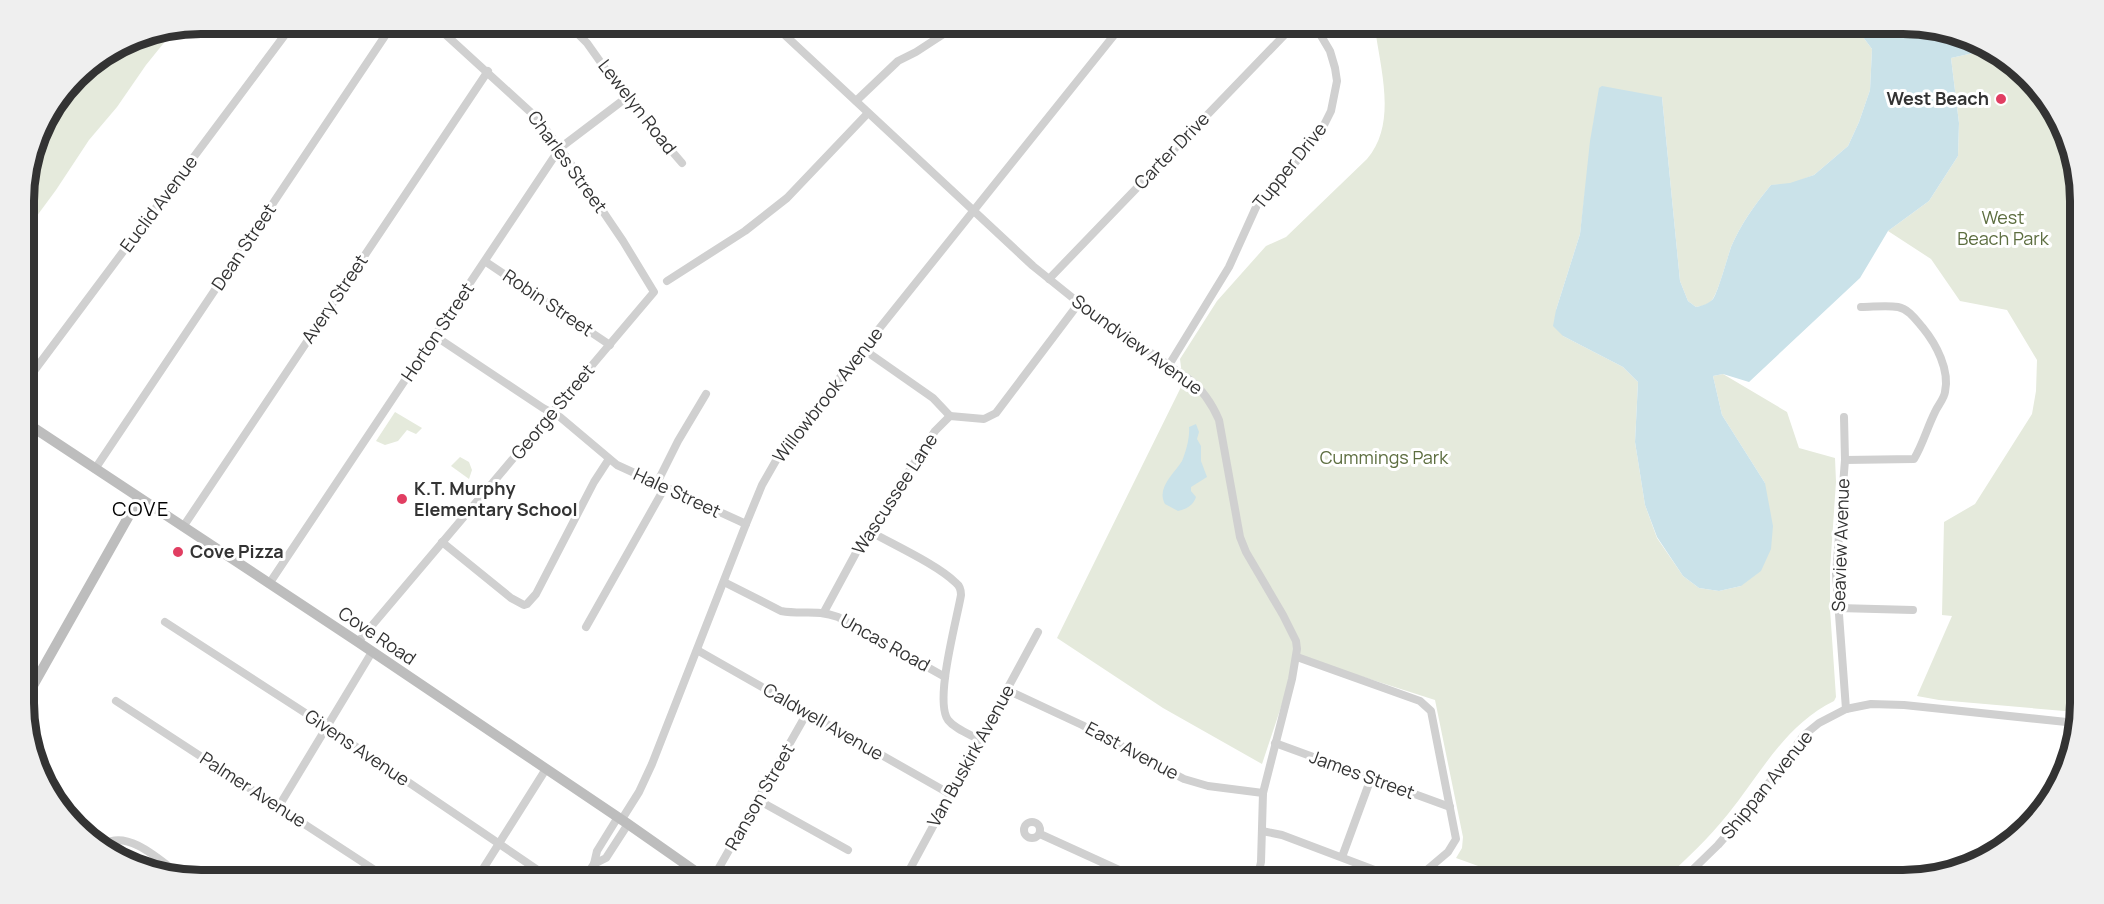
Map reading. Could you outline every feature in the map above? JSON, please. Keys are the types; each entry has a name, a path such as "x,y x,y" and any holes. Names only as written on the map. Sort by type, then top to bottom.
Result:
{"main road":[{"name":"Cove Road","path":"35,429 358,642 695,870"},
{"path":"34,684 139,498"}],"street":[{"name":"Willowbrook Avenue","path":"623,820 652,764 762,485 782,450 1115,34"},
{"name":"Carter Drive","path":"1049,279 1285,34"},
{"name":"Tupper Drive","path":"1169,365 1229,267 1257,205 1318,137 1331,111 1336,81 1335,68 1330,51 1320,34"},
{"name":"Euclid Avenue","path":"35,370 285,35"},
{"name":"Dean Street","path":"95,469 386,35"},
{"name":"Charles Street","path":"447,35 488,70 537,118 623,241 654,292"},
{"name":"Lewelyn Road","path":"578,35 598,58 626,98 682,163"},
{"name":"Soundview Avenue","path":"785,35 972,211 1049,279 1079,303 1201,389 1215,410 1219,420 1240,537 1246,552 1296,641 1297,657 1263,794 1259,869"},
{"path":"856,101 898,61 943,35"},
{"name":"Avery Street","path":"183,527 488,70"},
{"name":"Horton Street","path":"269,584 560,148 626,98"},
{"path":"667,281 745,231 787,198 868,113"},
{"name":"Robin Street","path":"486,262 610,345"},
{"name":"George Street","path":"358,642 654,292"},
{"name":"Wascussee Lane","path":"824,612 857,551 935,431 950,416 984,419 996,413 1079,303"},
{"path":"1845,460 1914,459 1923,444 1946,388 1937,348 1909,313 1900,307 1861,307"},
{"name":"Hale Street","path":"435,336 543,408 553,412 623,468 746,524"},
{"path":"863,349 933,398 950,416"},
{"path":"657,483 706,394"},
{"name":"Seaview Avenue","path":"1845,417 1845,460 1838,544 1838,608 1846,709"},
{"path":"442,542 512,598 524,605 527,604 536,594 594,482 609,459"},
{"path":"586,627 665,487"},
{"path":"871,532 938,570 957,584 961,590 962,595 945,676 944,710 947,718 956,726 980,740"},
{"name":"Uncas Road","path":"724,582 781,611 824,612 838,617 945,676"},
{"path":"1838,608 1913,610"},
{"name":"Givens Avenue","path":"165,622 327,727 537,870"},
{"name":"Van Buskirk Avenue","path":"910,870 1038,632"},
{"name":"Caldwell Avenue","path":"697,650 950,794"},
{"path":"279,806 372,652"},
{"path":"1297,657 1420,701 1429,707 1433,717 1456,836 1448,852 1428,869"},
{"name":"East Avenue","path":"1007,690 1082,724 1184,779 1208,786 1263,794"},
{"name":"Palmer Avenue","path":"116,701 375,870"},
{"name":"Shippan Avenue","path":"1693,869 1752,806 1803,736 1819,723 1846,709 1871,704 1904,705 2068,722"},
{"name":"Ranson Street","path":"716,870 807,713"},
{"name":"James Street","path":"1275,743 1450,807"},
{"path":"482,870 546,770"},
{"path":"1342,857 1371,778"},
{"path":"758,800 848,850"},
{"path":"594,864 606,858 623,820"},
{"path":"590,870 597,851 623,820"},
{"path":"1262,831 1282,835 1374,869"},
{"path":"1040,834 1118,869"},
{"path":"110,842 115,839 129,841 166,865"}],"green space":[{"name":"Cummings Park","path":"1865,34 1863,37 1872,49 1870,90 1848,146 1814,175 1790,184 1771,185 1739,230 1720,283 1710,302 1705,305 1696,307 1688,301 1680,281 1662,97 1594,120 1580,234 1556,310 1563,336 1623,367 1638,382 1635,442 1645,505 1657,538 1683,576 1699,588 1719,591 1741,586 1765,483 1722,415 1713,376 1723,374 1787,412 1799,448 1835,458 1830,609 1836,697 1834,701 1801,723 1787,737 1721,823 1675,869 1487,869 1456,858 1462,848 1463,837 1435,700 1298,656 1262,764 1163,708 1057,638 1183,383 1180,359 1217,301 1266,246 1286,237 1367,159 1376,146 1381,131 1385,99 1376,35"},
{"path":"167,38 117,107 89,140 35,219 35,191 40,158 52,128 69,100 83,83 118,57 148,43"},
{"name":"West Beach Park","path":"1977,52 2004,69 2021,83 2047,118 2057,138 2068,180 2070,201 2069,710 1939,700 1917,696 1952,616 1942,615 1944,522 1975,504 2032,414 2036,391 2037,360 2007,310 1960,301 1931,259 1888,231 1929,201 1958,156 1959,123 1951,58"},
{"path":"395,412 422,428 416,434 407,430 398,441 385,445 376,441"},
{"path":"460,457 469,462 472,470 469,479 451,466"}],"water":[{"path":"1865,34 1913,35 1946,40 1977,52 1951,58 1959,123 1958,156 1929,201 1888,231 1860,278 1749,382 1723,374 1713,376 1722,415 1765,483 1773,526 1771,549 1761,571 1741,586 1719,591 1699,588 1683,576 1657,537 1645,505 1635,442 1638,382 1623,367 1563,336 1553,326 1580,234 1590,141 1599,88 1602,86 1662,97 1680,281 1688,301 1698,307 1713,299 1735,239 1759,199 1771,185 1790,183 1814,175 1848,146 1870,90 1872,49 1863,37"},
{"path":"1196,424 1199,432 1197,439 1201,446 1201,461 1207,477 1191,487 1196,497 1193,503 1178,511 1165,504 1164,487 1182,461 1189,427"}],"place":[{"name":"West Beach","path":"2001,99"},
{"name":"K.T. Murphy Elementary School","path":"402,499"},
{"name":"Cove Pizza","path":"178,552"}],"district":[{"name":"COVE","path":"141,509"}]}
